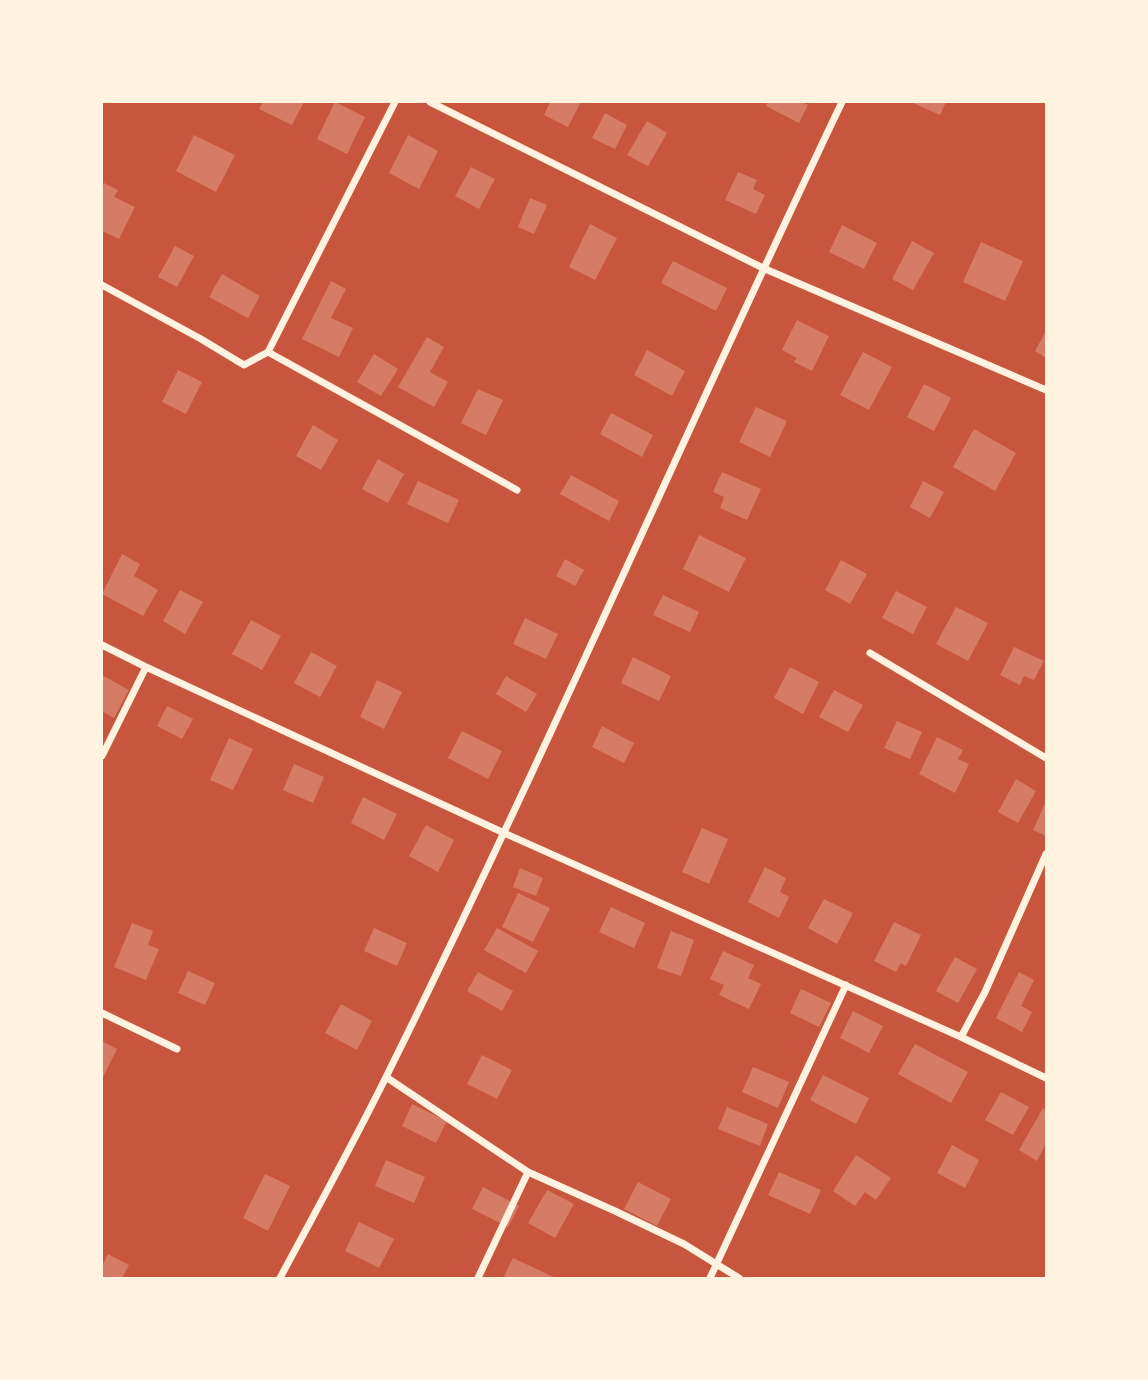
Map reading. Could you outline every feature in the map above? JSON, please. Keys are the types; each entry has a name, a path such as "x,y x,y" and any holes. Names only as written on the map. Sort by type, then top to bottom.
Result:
{"street":[{"path":"102,285 244,365 268,352 395,102"},
{"path":"430,102 763,268 1046,390"},
{"path":"280,1279 386,1077 504,833 842,102"},
{"path":"268,352 517,491"},
{"path":"102,645 504,833 846,985 1046,1078"},
{"path":"870,653 1046,758"},
{"path":"102,756 145,667"},
{"path":"961,1037 985,992 1046,855"},
{"path":"710,1279 846,985"},
{"path":"102,1013 177,1049"},
{"path":"386,1077 528,1172 684,1244 738,1279"},
{"path":"478,1279 528,1172"}],"building":[{"path":"263,102 304,102 292,125 259,109"},
{"path":"335,102 365,117 347,154 317,139"},
{"path":"550,102 581,102 568,127 544,115"},
{"path":"768,102 802,102 808,105 799,123 766,106"},
{"path":"911,102 946,102 940,115"},
{"path":"605,113 627,125 615,149 592,138"},
{"path":"647,121 667,133 648,166 627,155"},
{"path":"194,135 235,155 216,192 176,171"},
{"path":"408,135 438,151 419,189 389,173"},
{"path":"471,167 495,179 479,209 455,196"},
{"path":"738,172 757,180 753,189 765,195 756,214 725,200"},
{"path":"104,183 118,190 114,197 135,207 119,239 102,231"},
{"path":"530,198 547,205 534,234 518,227"},
{"path":"590,224 617,238 595,280 569,267"},
{"path":"842,225 877,243 864,269 829,252"},
{"path":"912,241 934,253 913,290 892,279"},
{"path":"981,242 1023,261 1005,301 963,282"},
{"path":"175,246 194,256 177,287 158,277"},
{"path":"673,261 727,288 716,311 661,283"},
{"path":"222,274 260,296 248,318 209,297"},
{"path":"331,281 346,289 331,318 353,328 339,357 302,339"},
{"path":"797,320 829,336 812,371 794,362 797,358 782,350"},
{"path":"1046,331 1046,358 1035,351"},
{"path":"427,337 444,347 430,372 448,382 434,407 398,387"},
{"path":"647,350 685,371 672,396 634,375"},
{"path":"863,352 892,367 869,410 840,395"},
{"path":"374,354 398,369 381,396 357,382"},
{"path":"178,370 202,382 186,414 162,402"},
{"path":"924,384 951,398 934,431 907,417"},
{"path":"478,389 503,400 486,435 461,423"},
{"path":"756,407 787,421 770,457 739,442"},
{"path":"611,413 653,435 642,457 600,434"},
{"path":"313,425 338,440 321,470 296,456"},
{"path":"974,429 1016,453 995,491 953,467"},
{"path":"378,459 404,474 388,503 362,489"},
{"path":"722,472 761,489 747,520 720,508 724,497 713,492"},
{"path":"571,475 619,501 609,521 560,494"},
{"path":"418,481 459,500 448,523 407,504"},
{"path":"923,481 944,492 930,518 910,507"},
{"path":"699,535 746,558 729,592 683,569"},
{"path":"122,554 140,564 134,576 158,590 143,616 102,594"},
{"path":"565,559 584,570 575,586 556,576"},
{"path":"841,560 867,574 850,604 825,590"},
{"path":"180,590 203,602 185,634 163,621"},
{"path":"896,591 927,607 913,634 882,618"},
{"path":"663,595 699,612 690,632 653,615"},
{"path":"956,607 988,623 968,661 936,644"},
{"path":"525,618 558,634 546,659 513,644"},
{"path":"251,620 281,636 262,670 232,654"},
{"path":"1014,647 1044,661 1034,680 1024,676 1020,685 1000,675"},
{"path":"311,652 337,666 320,697 294,683"},
{"path":"633,657 671,676 659,701 621,683"},
{"path":"790,667 819,682 803,714 774,698"},
{"path":"102,675 129,690 114,718 102,711"},
{"path":"506,676 537,694 526,712 496,694"},
{"path":"377,680 402,692 384,729 360,717"},
{"path":"834,690 863,705 848,732 819,717"},
{"path":"167,706 193,719 182,739 157,726"},
{"path":"897,721 922,732 910,759 884,748"},
{"path":"602,726 634,743 624,763 592,747"},
{"path":"462,731 502,751 488,779 448,758"},
{"path":"937,737 963,750 958,759 969,764 955,793 919,774"},
{"path":"229,738 253,749 233,790 210,780"},
{"path":"294,764 324,777 313,803 283,790"},
{"path":"1016,779 1036,791 1018,823 998,812"},
{"path":"363,797 397,814 384,840 351,823"},
{"path":"1046,801 1046,836 1033,830"},
{"path":"426,825 454,840 438,872 409,856"},
{"path":"702,828 728,839 709,884 682,872"},
{"path":"765,867 786,878 780,892 789,897 779,918 748,902"},
{"path":"520,868 543,878 536,896 513,887"},
{"path":"518,893 550,908 533,942 502,927"},
{"path":"824,899 853,913 837,944 808,928"},
{"path":"611,907 645,923 634,948 599,932"},
{"path":"894,922 921,935 906,966 901,963 896,972 874,961"},
{"path":"132,923 153,931 148,945 159,949 146,980 114,967"},
{"path":"374,928 407,943 397,966 364,951"},
{"path":"497,928 538,951 526,973 484,950"},
{"path":"671,931 694,940 681,976 657,968"},
{"path":"723,951 754,965 748,978 761,984 749,1009 719,995 724,985 710,979"},
{"path":"955,957 977,969 958,1003 936,991"},
{"path":"188,971 215,983 205,1005 178,993"},
{"path":"478,972 513,991 502,1011 467,991"},
{"path":"1019,972 1034,980 1021,1006 1032,1012 1022,1032 996,1018"},
{"path":"801,989 831,1003 819,1027 790,1013"},
{"path":"341,1004 372,1021 357,1050 325,1033"},
{"path":"853,1011 883,1026 869,1053 840,1038"},
{"path":"102,1041 117,1049 102,1079"},
{"path":"915,1044 968,1072 951,1103 898,1074"},
{"path":"482,1055 512,1070 497,1099 467,1084"},
{"path":"753,1067 789,1082 778,1108 742,1092"},
{"path":"823,1075 869,1098 856,1124 810,1100"},
{"path":"1001,1092 1029,1107 1013,1135 985,1120"},
{"path":"412,1104 447,1121 436,1143 402,1126"},
{"path":"727,1107 768,1124 760,1146 718,1129"},
{"path":"1043,1108 1046,1110 1046,1143 1037,1161 1019,1150"},
{"path":"952,1145 979,1160 965,1188 937,1173"},
{"path":"856,1155 891,1178 876,1200 865,1192 855,1206 833,1191"},
{"path":"386,1160 425,1177 414,1203 375,1186"},
{"path":"779,1172 821,1190 810,1214 768,1195"},
{"path":"265,1174 290,1186 268,1231 243,1218"},
{"path":"638,1182 671,1199 657,1226 624,1209"},
{"path":"483,1187 519,1206 508,1227 472,1209"},
{"path":"547,1190 574,1204 555,1238 528,1223"},
{"path":"359,1222 394,1239 379,1268 345,1251"},
{"path":"108,1254 129,1265 122,1278 102,1278 102,1266"},
{"path":"513,1258 556,1278 504,1276"}]}
